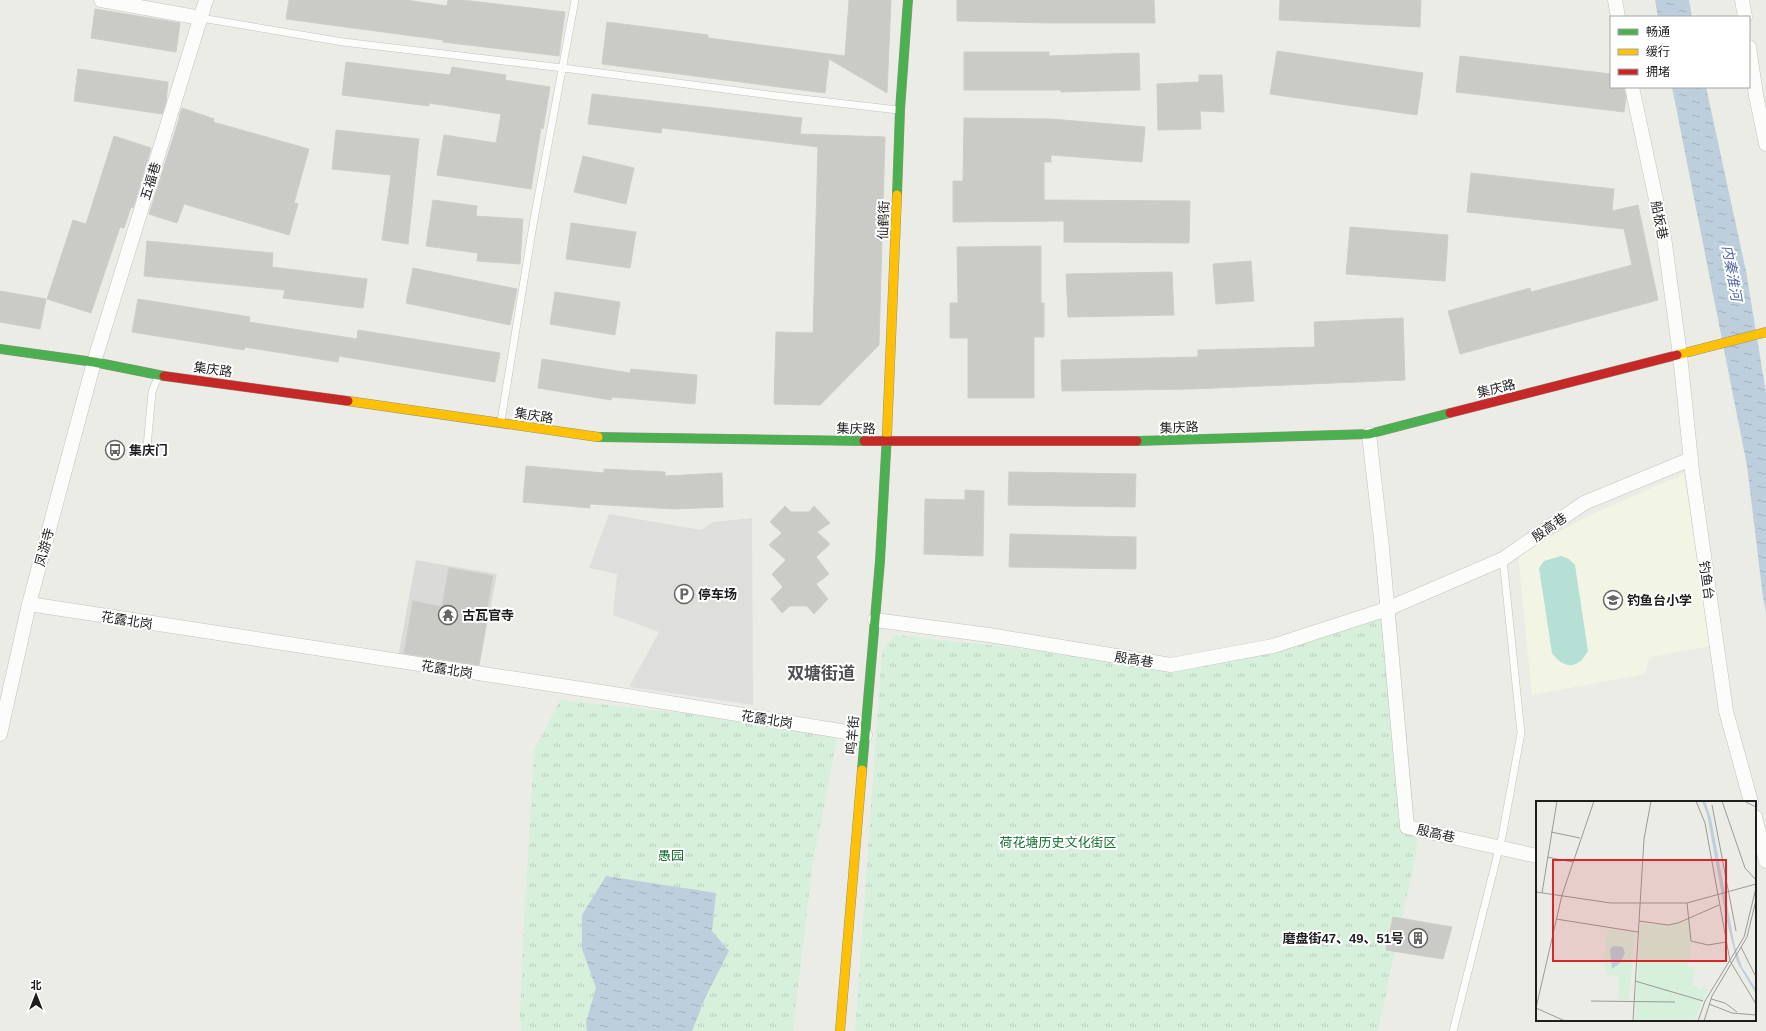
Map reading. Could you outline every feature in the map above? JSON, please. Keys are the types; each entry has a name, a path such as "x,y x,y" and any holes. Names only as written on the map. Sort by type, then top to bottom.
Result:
{"main road":[{"name":"仙鹤街","path":"887,441 900,110 908,0"},
{"name":"集庆路","path":"0,349 94,362 159,374 593,437 887,441 1138,441 1369,434 1766,332"},
{"name":"鸣羊街","path":"840,1031 880,561 887,441"}],"street":[{"path":"101,0 201,18"},
{"name":"五福巷","path":"94,362 206,0"},
{"path":"1615,0 1618,16"},
{"path":"1742,0 1744,16"},
{"path":"1750,54 1766,144"},
{"name":"船板巷","path":"1632,88 1664,237 1680,355"},
{"name":"钓鱼台","path":"1680,355 1691,459 1726,711 1751,801"},
{"name":"凤游寺","path":"0,734 29,604 94,362"},
{"name":"殷高巷","path":"1369,434 1407,826 1536,856"},
{"name":"殷高巷","path":"875,620 989,635 1171,666 1273,646 1387,609 1503,559 1584,503 1691,459"},
{"name":"花露北岗","path":"29,604 635,697 865,735"},
{"path":"1756,825 1758,840 1766,861"}],"lane":[{"path":"501,423 533,225 575,0"},
{"path":"201,18 343,42 900,110"},
{"path":"147,447 152,392 159,374"},
{"path":"1453,1031 1500,847 1522,733 1503,559"}],"shaded area":[{"name":"钓鱼台小学","path":"1684,474 1711,646 1649,657 1645,674 1532,695 1518,554 1588,516"},
{"name":"停车场","path":"609,514 701,530 713,522 752,518 753,705 629,687 659,632 613,615 617,574 589,568"},
{"path":"1561,556 1569,559 1575,565 1588,651 1580,662 1570,665 1561,662 1552,653 1539,568 1544,561"},
{"name":"古瓦官寺","path":"416,560 497,574 478,672 398,657"}],"green space":[{"name":"荷花塘历史文化街区","path":"1396,616 1417,848 1378,1031 855,1031 882,650 895,635 1171,665"},
{"name":"愚园","path":"560,700 768,722 837,737 812,870 793,1031 521,1031 520,1013 525,904 534,751"}],"water":[{"path":"1655,0 1689,0 1692,16 1658,16"},
{"name":"内秦淮河","path":"1672,88 1706,88 1746,271 1766,393 1766,613 1747,466"},
{"path":"606,876 716,893 712,931 729,951 705,998 692,1031 587,1031 586,1022 596,988 582,949 582,915"}],"building":[{"path":"289,0 406,0 447,6 448,0 462,0 565,12 559,56 443,42 443,40 286,19"},
{"path":"849,0 891,0 887,93 829,59 825,93 602,64 607,22 708,35 708,38 845,56"},
{"path":"957,0 1154,0 1155,23 957,21"},
{"path":"1280,0 1421,0 1420,27 1279,20"},
{"path":"95,9 180,23 176,52 91,38"},
{"path":"1277,51 1423,73 1417,115 1270,94"},
{"path":"964,52 1049,52 1049,56 1139,53 1140,90 1061,92 1061,90 964,90"},
{"path":"1460,56 1610,74 1610,88 1624,88 1626,98 1624,112 1456,92"},
{"path":"346,62 450,75 452,67 506,75 505,80 550,87 543,129 541,128 531,189 437,175 444,135 496,143 501,114 429,103 429,106 342,95"},
{"path":"78,69 168,82 166,102 162,114 74,101"},
{"path":"1199,75 1222,75 1224,112 1200,111 1201,129 1158,130 1157,84 1199,82"},
{"path":"592,94 802,118 800,134 885,137 879,345 820,405 774,404 776,332 813,333 818,147 662,128 661,133 588,124"},
{"path":"182,108 214,119 213,122 309,149 294,203 298,204 289,235 184,204 177,223 149,214"},
{"path":"964,118 1052,119 1145,127 1142,162 1051,155 1051,162 1044,162 1044,200 1190,201 1189,243 1064,242 1064,221 953,222 953,181 963,181"},
{"path":"336,130 419,139 408,244 382,240 391,175 332,169"},
{"path":"114,136 151,148 133,208 131,207 124,228 120,227 91,313 47,299 73,220 86,224"},
{"path":"583,156 634,168 626,204 574,192"},
{"path":"1471,173 1614,189 1612,211 1638,205 1658,300 1460,354 1448,311 1530,288 1531,292 1632,265 1624,229 1467,212"},
{"path":"433,200 477,206 476,216 523,219 520,264 477,261 478,253 426,246"},
{"path":"571,223 636,232 630,268 566,259"},
{"path":"1350,227 1448,235 1445,281 1346,274"},
{"path":"147,241 273,253 272,267 367,279 363,308 283,298 285,290 144,276"},
{"path":"1041,246 1041,303 1044,303 1044,337 1034,337 1034,398 968,398 968,338 950,338 950,303 958,303 957,247"},
{"path":"1251,261 1254,301 1216,304 1213,264"},
{"path":"413,268 517,289 510,325 406,303"},
{"path":"1172,272 1174,315 1068,317 1066,274"},
{"path":"0,291 46,299 40,329 0,322"},
{"path":"555,292 620,302 615,335 550,324"},
{"path":"138,299 250,317 249,322 357,339 358,330 500,353 495,382 339,356 338,362 245,347 244,350 132,332"},
{"path":"1403,318 1405,380 1191,389 1062,391 1061,360 1198,357 1198,350 1315,347 1314,322"},
{"path":"542,359 630,373 631,369 697,375 695,404 612,397 611,400 538,388"},
{"path":"526,466 604,473 604,469 665,472 665,476 722,473 723,507 675,509 590,504 590,508 523,502"},
{"path":"1009,472 1136,474 1135,507 1008,505"},
{"path":"965,490 984,491 983,556 924,554 925,499 965,500"},
{"path":"785,506 791,512 809,512 814,506 830,523 817,532 830,544 816,557 829,574 816,584 828,599 814,614 807,606 790,606 782,613 771,599 783,587 772,574 786,560 769,545 782,533 770,522"},
{"path":"1010,534 1136,537 1136,569 1009,567"},
{"name":"古瓦官寺","path":"449,568 493,576 479,665 404,653 413,601 442,607"},
{"name":"磨盘街47、49、51号","path":"1393,917 1452,927 1443,959 1386,950"}],"traffic: fast":[{"path":"897,195 900,110 908,0"},
{"path":"0,349 94,362 164,376"},
{"path":"1137,441 1369,434 1450,413"},
{"path":"862,770 880,561 887,434"},
{"path":"598,437 864,441"}],"traffic: slow":[{"path":"887,434 897,195"},
{"path":"1677,355 1766,332"},
{"path":"348,401 598,437"},
{"path":"840,1031 862,770"}],"traffic: jam":[{"path":"1450,413 1677,355"},
{"path":"164,376 348,401"},
{"path":"864,441 1137,441"}],"place":[{"name":"集庆门","path":"115,450"},
{"name":"停车场","path":"684,594"},
{"name":"钓鱼台小学","path":"1613,600"},
{"name":"古瓦官寺","path":"448,615"},
{"name":"磨盘街47、49、51号","path":"1418,938"}],"district":[{"name":"双塘街道","path":"821,673"}]}
